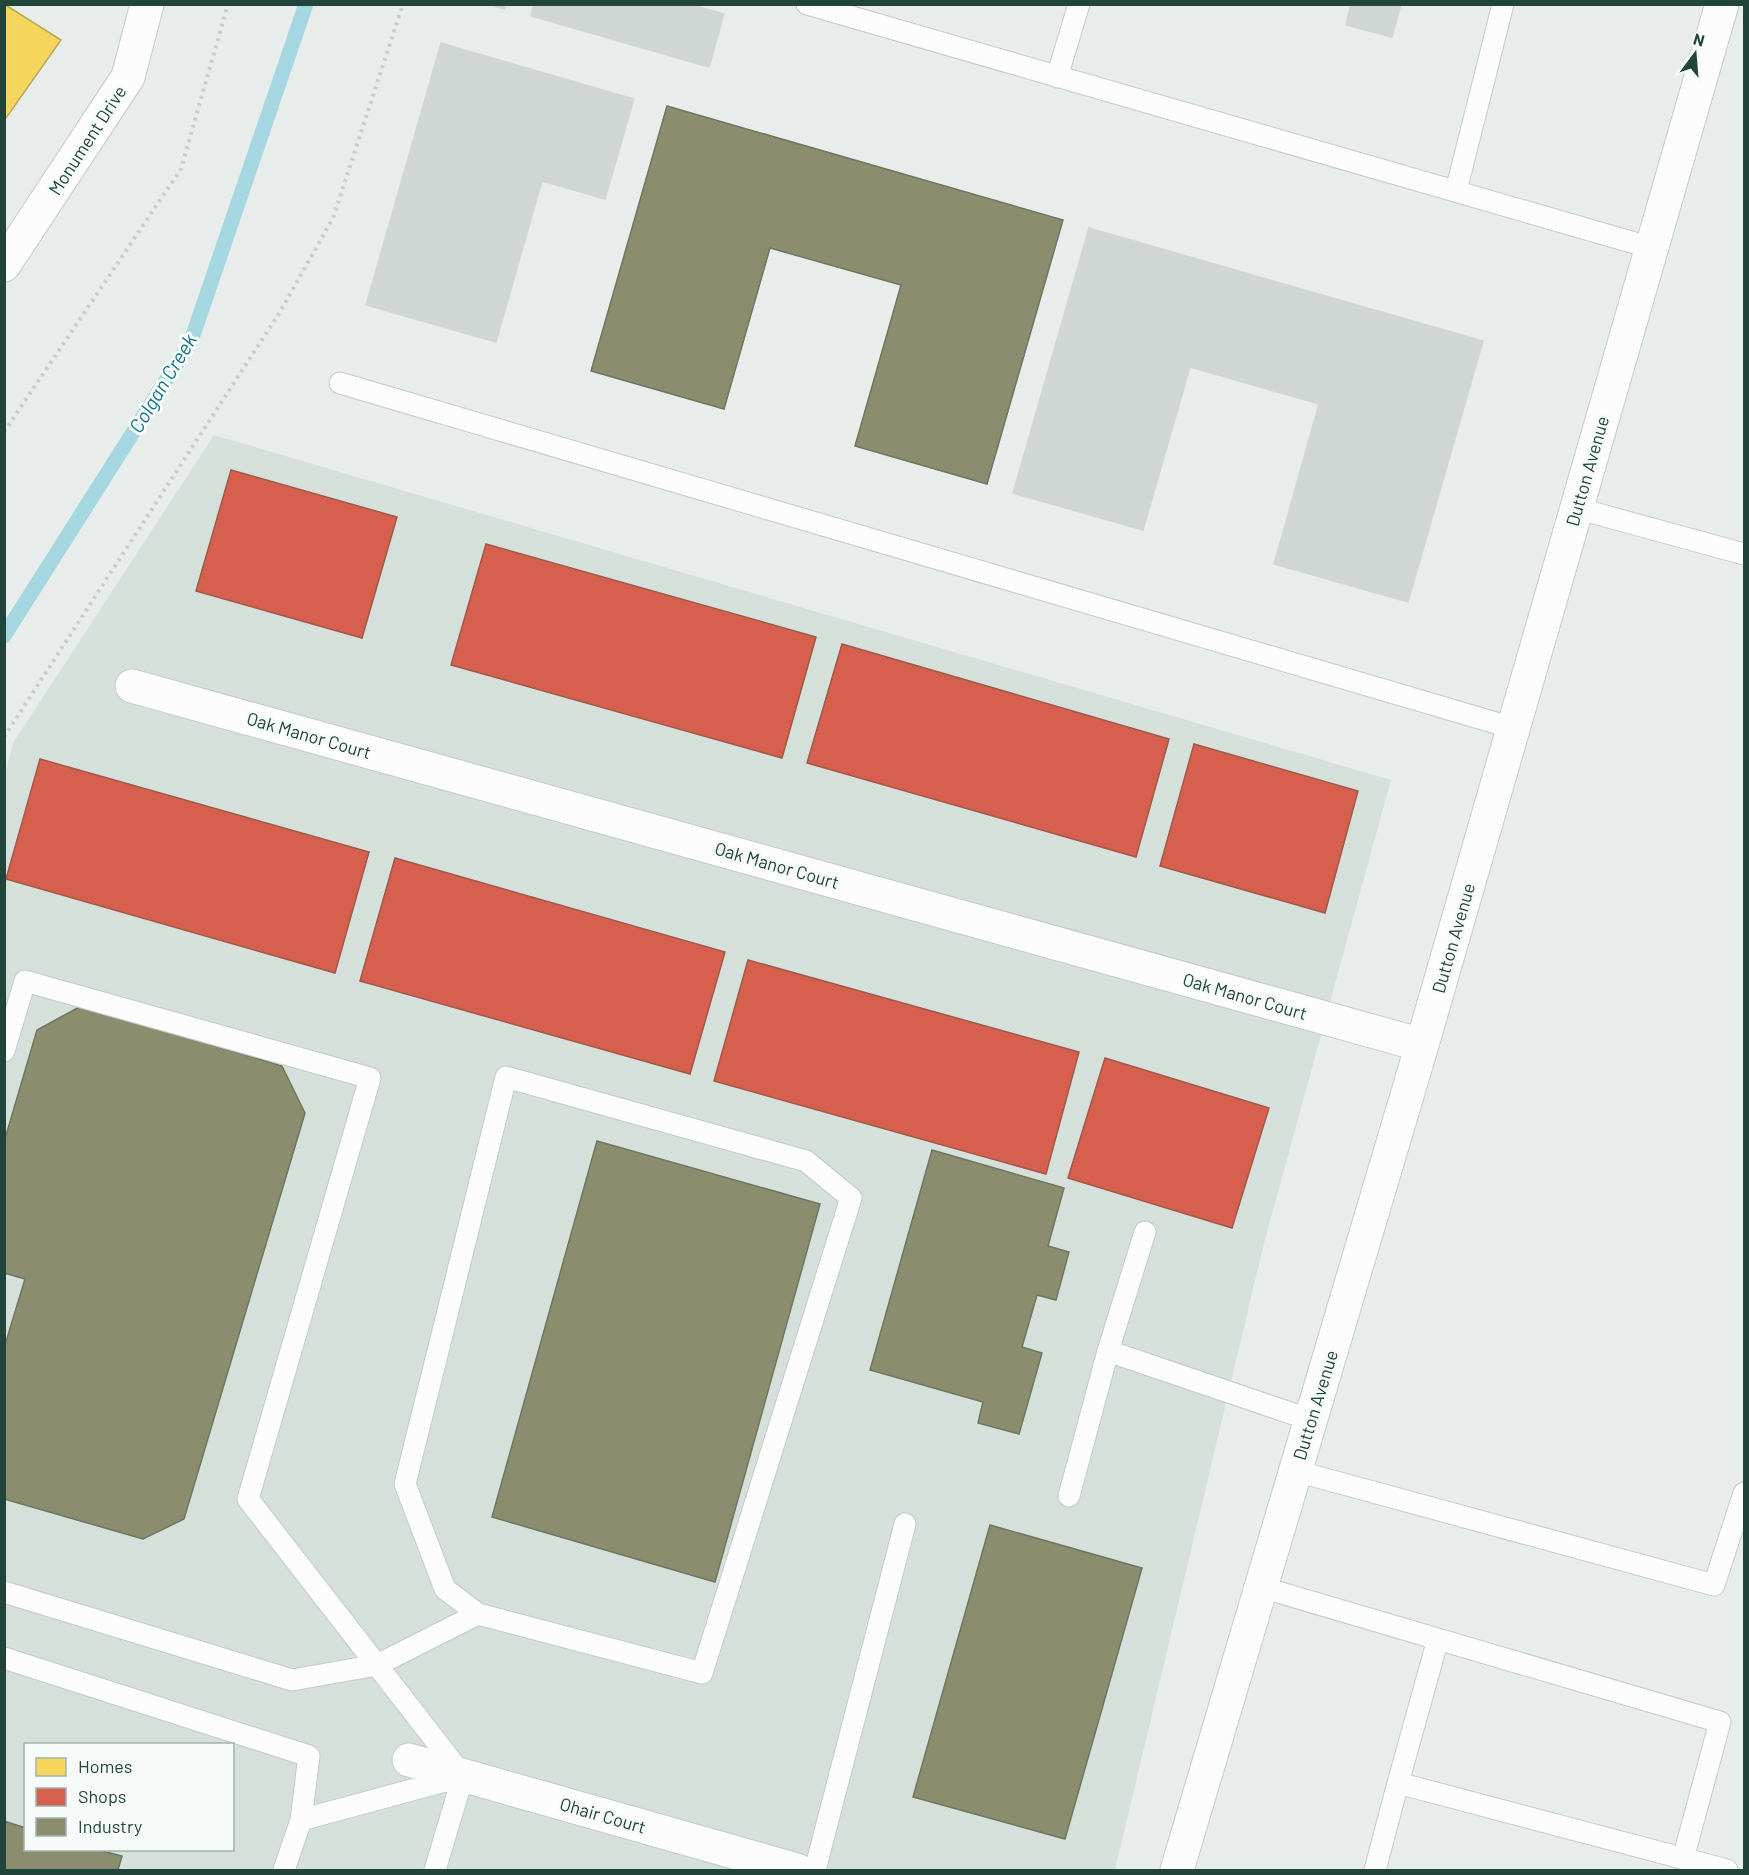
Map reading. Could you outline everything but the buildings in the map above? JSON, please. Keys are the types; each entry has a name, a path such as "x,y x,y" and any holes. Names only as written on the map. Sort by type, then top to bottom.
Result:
{"street":[{"name":"Monument Drive","path":"4,265 128,78 147,4"},
{"name":"Dutton Avenue","path":"1177,1870 1422,1045 1722,4"},
{"name":"Oak Manor Court","path":"132,686 1422,1045"},
{"name":"Ohair Court","path":"409,1760 796,1870"}],"lane":[{"path":"807,4 1652,248"},
{"path":"1057,77 1079,4"},
{"path":"1456,191 1503,4"},
{"path":"340,383 1513,728"},
{"path":"1576,508 1744,554"},
{"path":"4,1051 25,981 370,1078 248,1499 463,1776"},
{"path":"4,1592 292,1680 377,1665 478,1614 702,1673 851,1198 806,1161 506,1077 405,1484 445,1589 478,1614"},
{"path":"1069,1496 1108,1351 1145,1232"},
{"path":"1108,1351 1311,1419"},
{"path":"1296,1471 1714,1585 1744,1493"},
{"path":"815,1870 906,1524"},
{"path":"1261,1587 1720,1722 1683,1859"},
{"path":"1375,1870 1438,1639"},
{"path":"4,1658 309,1756 301,1820 284,1870"},
{"path":"301,1820 463,1776"},
{"path":"435,1870 463,1776"},
{"path":"1398,1783 1727,1870"}],"path":[{"path":"4,432 181,169 228,4"},
{"path":"4,737 280,312 333,218 404,4"}],"shaded area":[{"path":"214,435 1391,780 1264,1243 1115,1870 5,1870 5,774 13,743"}],"waterway":[{"name":"Colgan Creek","path":"4,636 191,341 306,4"}]}
